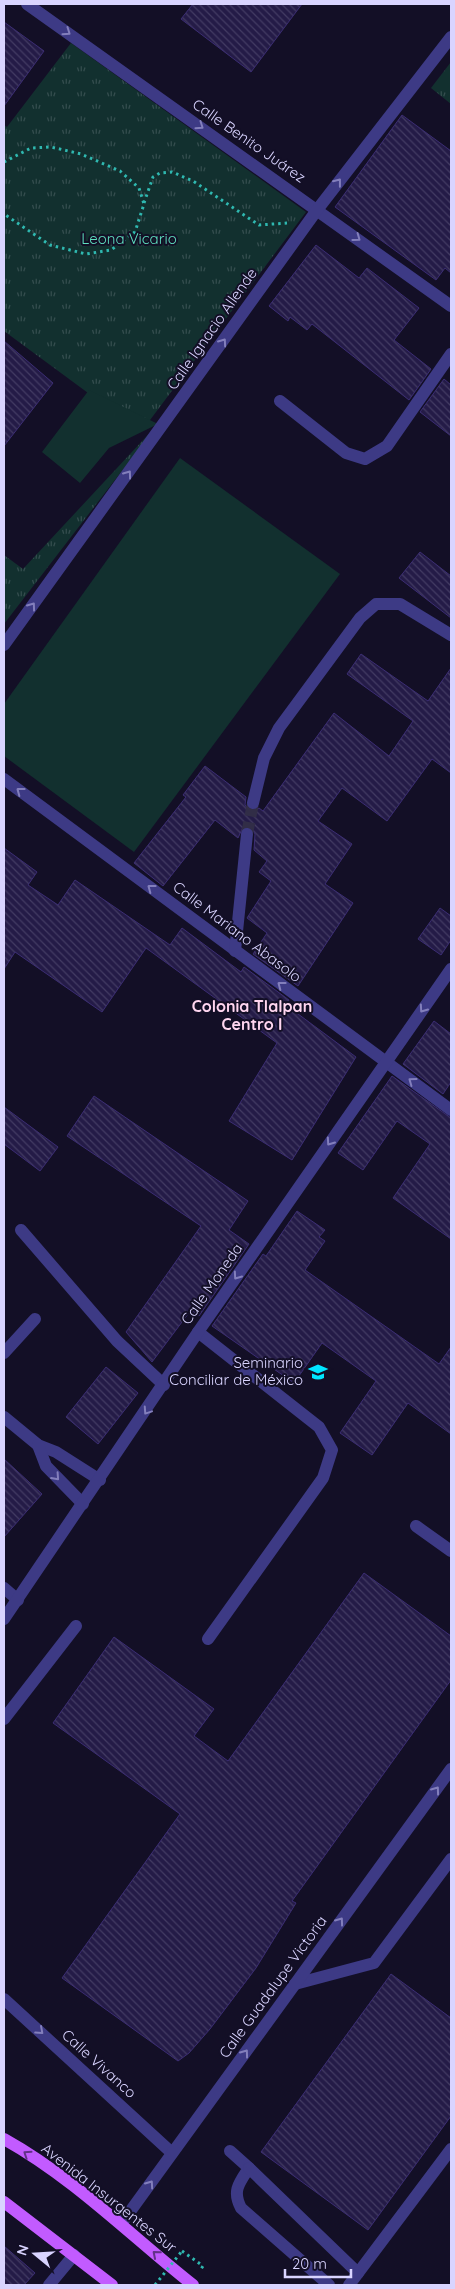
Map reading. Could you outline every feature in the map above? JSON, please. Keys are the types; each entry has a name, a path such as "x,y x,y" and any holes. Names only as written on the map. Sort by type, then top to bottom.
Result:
{"main road":[{"name":"Avenida Insurgentes Sur","path":"4,2139 50,2169 121,2224 193,2285"},
{"path":"4,2202 112,2285"}],"street":[{"name":"Calle Benito Juárez","path":"27,4 451,306"},
{"name":"Calle Ignacio Allende","path":"4,645 304,227 451,37"},
{"path":"280,401 346,453 365,459 386,446 451,354"},
{"path":"253,803 264,758 279,728 360,618 376,604 400,604 451,635"},
{"name":"Calle Mariano Abasolo","path":"4,779 451,1110"},
{"path":"235,951 246,834"},
{"name":"Calle Moneda","path":"4,1620 198,1332 451,969"},
{"path":"20,1230 117,1341 164,1385"},
{"path":"4,1353 35,1319"},
{"path":"198,1332 319,1427 332,1450 324,1478 208,1639"},
{"path":"4,1417 38,1445 56,1452 100,1480"},
{"path":"38,1445 46,1466 83,1504"},
{"path":"416,1526 451,1551"},
{"path":"4,1588 18,1600"},
{"path":"4,1720 76,1626"},
{"name":"Calle Guadalupe Victoria","path":"121,2224 451,1769"},
{"path":"295,1984 374,1963 451,1859"},
{"name":"Calle Vivanco","path":"4,1998 172,2152"},
{"path":"349,2285 451,2149"},
{"path":"230,2151 358,2273"},
{"path":"249,2168 236,2188 235,2198 241,2208 329,2285"},
{"path":"49,2285 74,2255"}],"path":[{"path":"4,162 31,148 51,147 81,154 120,171 140,188 144,204"},
{"path":"4,214 50,245 86,254 111,250 135,232 153,177 160,173 172,172 193,180 259,225 277,225 295,221 304,227"},
{"path":"155,2285 182,2251 203,2266"}],"green space":[{"name":"Leona Vicario","path":"71,43 306,212 141,432 4,331 4,125 7,127"},
{"path":"451,62 451,104 431,88"},
{"path":"89,390 158,424 109,448 80,483 42,452"},
{"path":"158,424 4,624 4,555 23,569"},
{"path":"180,458 340,574 134,852 4,756 4,704"}],"building":[{"path":"193,4 302,4 251,72 181,19"},
{"path":"4,22 44,51 4,106"},
{"path":"402,115 451,151 451,273 445,268 436,280 335,207"},
{"path":"316,245 359,278 367,268 419,308 394,340 431,369 409,400 312,324 307,330 290,317 288,321 269,306"},
{"path":"4,341 53,383 4,446"},
{"path":"444,379 451,385 451,436 420,412"},
{"path":"420,552 451,576 451,618 399,578"},
{"path":"361,654 428,701 451,668 451,773 432,759 387,821 342,788 318,821 352,844 325,884 353,903 298,986 253,954 267,933 247,918 271,881 259,872 267,861 254,850 255,834 252,828 243,827 238,838 215,820 163,886 134,863 186,797 183,795 205,766 246,797 245,805 248,809 255,811 259,808 263,811 334,713 389,756 413,721 347,674"},
{"path":"4,848 37,872 28,885 58,905 75,880 170,945 182,928 241,972 244,967 289,1000 286,1005 356,1057 292,1160 229,1121 277,1043 146,948 102,1012 15,952 4,969"},
{"path":"440,908 451,916 451,940 441,955 418,939"},
{"path":"434,1021 451,1034 451,1082 443,1094 403,1064"},
{"path":"392,1076 451,1118 451,1239 393,1198 430,1144 397,1121 363,1170 338,1153"},
{"path":"94,1096 248,1201 229,1230 249,1244 199,1316 191,1310 152,1362 126,1332 201,1226 67,1136"},
{"path":"4,1107 58,1147 40,1171 4,1144"},
{"path":"297,1211 325,1230 319,1237 325,1241 305,1270 439,1364 451,1347 451,1434 408,1403 372,1455 340,1433 376,1381 322,1343 294,1383 212,1326 263,1254 266,1256"},
{"path":"106,1367 138,1393 98,1444 66,1417"},
{"path":"4,1459 42,1494 4,1537"},
{"path":"364,1573 451,1636 451,1680 292,1901 296,1903 256,1968 210,2029 189,2053 178,2061 62,1978 180,1814 53,1723 114,1637 214,1709 194,1736 228,1761"},
{"path":"391,1974 451,2018 451,2116 368,2230 261,2152"},
{"path":"4,2246 35,2273 24,2285 4,2285"}],"tunnel":[{"path":"247,834 253,803"}],"place":[{"name":"Seminario Conciliar de México","path":"318,1372"}],"district":[{"name":"Colonia Tlalpan Centro I","path":"252,1015"}]}
